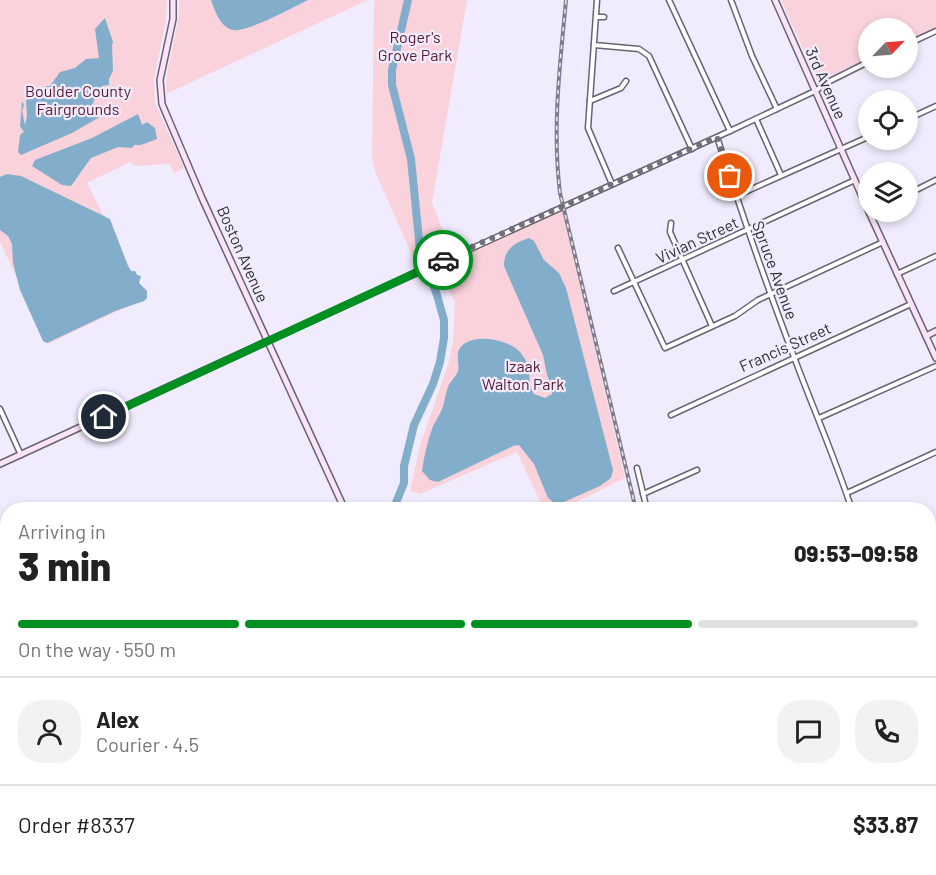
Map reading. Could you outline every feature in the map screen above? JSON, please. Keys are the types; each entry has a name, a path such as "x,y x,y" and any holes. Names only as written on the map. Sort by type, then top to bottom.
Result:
{"street":[{"name":"Boston Avenue","path":"173,0 173,19 160,80 162,104 341,502"},
{"path":"597,0 589,133 612,184"},
{"path":"669,0 729,131"},
{"path":"731,0 767,91 777,109"},
{"name":"3rd Avenue","path":"775,0 858,187"},
{"path":"597,17 604,17"},
{"path":"918,39 936,31"},
{"path":"594,45 645,51 692,148"},
{"path":"0,464 756,119 815,91 858,67"},
{"path":"590,101 621,88 626,81"},
{"path":"918,114 936,106"},
{"path":"756,119 781,174"},
{"name":"Spruce Avenue","path":"717,137 747,229 850,502"},
{"path":"736,196 858,141"},
{"name":"Vivian Street","path":"614,291 855,180"},
{"path":"918,189 936,180"},
{"name":"3rd Avenue","path":"874,222 936,358"},
{"path":"671,223 670,232 712,326"},
{"path":"618,248 665,348 735,316 758,300 883,242"},
{"path":"897,274 936,256"},
{"name":"Francis Street","path":"670,415 911,304"},
{"path":"926,336 936,331"},
{"path":"819,418 936,366"},
{"path":"0,409 21,454"},
{"path":"847,493 936,452"},
{"path":"637,468 645,502"},
{"path":"643,494 697,470"}],"green space":[{"name":"Boulder County Fairgrounds","path":"0,0 167,0 166,21 154,79 155,103 184,168 174,173 170,164 135,166 130,162 87,183 145,298 48,344 0,242"},
{"name":"Roger's Grove Park","path":"179,0 368,0 166,94"},
{"name":"Roger's Grove Park","path":"374,0 467,0 432,203 453,255 419,271 375,171 372,156"},
{"path":"781,0 936,0 936,27 918,35 918,18 858,18 858,63 817,80"},
{"name":"Izaak Walton Park","path":"562,209 625,478 576,502 540,502 517,452 420,494 410,491 420,445 448,365 453,342 455,302 437,268"}],"water":[{"path":"211,0 308,0 259,24 233,30 221,22"},
{"path":"105,18 113,42 113,71 109,85 102,86 103,90 95,98 91,108 100,114 98,118 72,133 21,155 18,152 20,135 24,132 20,126 22,101 25,125 26,100 46,86 50,86 60,72 75,68 86,59 99,58 95,29"},
{"path":"138,114 142,125 147,122 155,128 157,139 134,145 132,148 118,147 91,158 71,186 62,185 32,166 35,160 92,138"},
{"path":"7,174 21,176 110,219 128,266 131,271 141,276 139,283 147,291 147,298 47,343 43,341 20,290 13,263 12,244 8,236 0,230 0,177"},
{"name":"Izaak Walton Park","path":"529,238 534,241 544,260 559,273 566,288 613,470 611,478 600,486 564,502 553,502 548,498 534,464 519,445 438,482 430,480 422,471 431,431 444,404 449,385 458,371 459,351 465,343 472,340 489,339 513,347 519,351 527,363 531,389 534,394 545,398 552,394 543,355 504,266 508,251 519,242"}],"waterway":[{"path":"396,502 404,483 404,466 414,425 433,384 444,338 444,320 420,250 411,159 392,85 392,70 408,0"}],"railway":[{"path":"566,0 557,121 560,193 634,502"}],"way so far":[{"path":"443,260 717,137 730,176"}],"route":[{"path":"104,417 443,260"}]}
